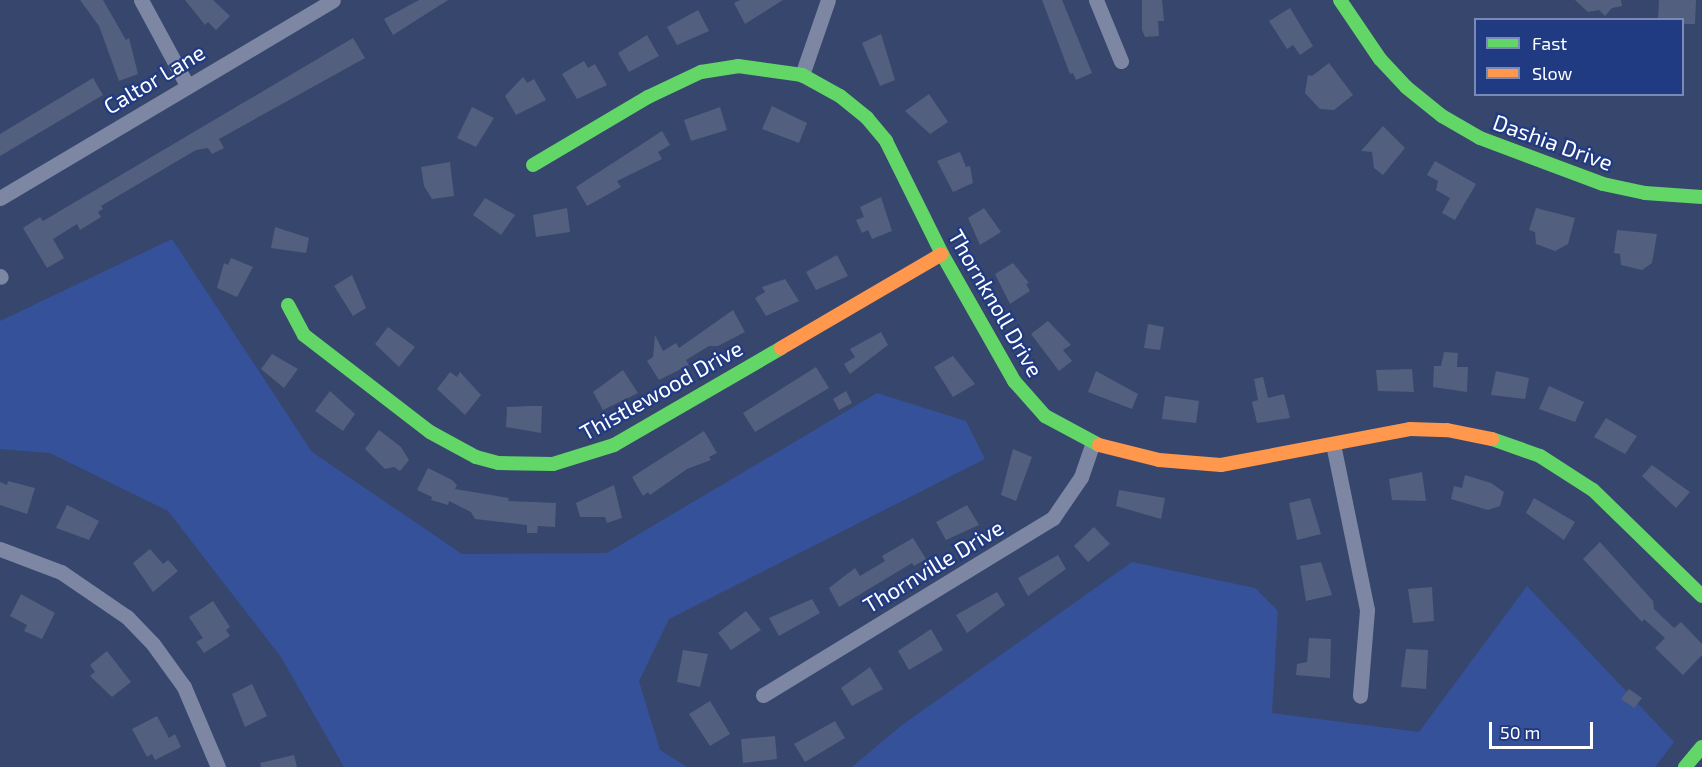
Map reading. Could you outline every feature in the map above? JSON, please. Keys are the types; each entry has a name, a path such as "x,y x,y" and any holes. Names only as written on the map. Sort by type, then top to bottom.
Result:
{"street":[{"path":"141,0 187,85"},
{"name":"Caltor Lane","path":"0,198 333,0"},
{"path":"802,75 828,0"},
{"path":"1096,0 1121,61"},
{"name":"Dashia Drive","path":"1340,0 1380,59 1406,87 1442,116 1480,138 1604,184 1646,194 1702,197"},
{"name":"Thornknoll Drive","path":"533,165 648,97 701,72 738,66 802,75 840,96 877,129 896,158 942,254 1030,402 1067,431 1093,443 1159,460 1221,465 1426,428 1466,432 1522,449 1593,490 1702,596"},
{"name":"Thistlewood Drive","path":"288,305 304,335 430,432 476,457 498,463 553,464 614,445 942,254"},
{"name":"Thornville Drive","path":"763,695 1053,518 1081,477 1093,443"},
{"path":"1333,444 1367,610 1360,696"},
{"path":"0,549 60,572 127,617 153,644 184,687 218,767"},
{"path":"1685,767 1702,747"}],"shaded area":[{"path":"172,239 312,452 462,554 607,553 877,393 966,421 985,459 669,619 639,681 660,750 687,767 344,767 281,657 168,511 50,453 0,449 0,321"},
{"path":"1132,562 1255,588 1278,611 1272,713 1419,732 1527,586 1674,742 1655,767 852,767 902,725"}],"building":[{"path":"80,0 103,0 126,40 129,38 138,74 119,81 99,26"},
{"path":"185,0 213,0 230,16 216,30 208,22 205,25"},
{"path":"419,0 448,0 393,35 384,19"},
{"path":"740,0 783,0 745,24 734,3"},
{"path":"1042,0 1062,0 1092,73 1076,80 1073,73 1070,74"},
{"path":"1142,0 1162,0 1164,21 1158,21 1159,36 1145,37 1142,30"},
{"path":"1575,0 1621,0 1622,6 1612,8 1605,16 1599,10 1588,12"},
{"path":"1659,0 1696,0 1695,24 1684,24 1684,18 1658,18"},
{"path":"1290,8 1313,46 1300,55 1293,45 1287,49 1269,21"},
{"path":"698,10 709,31 677,45 667,27"},
{"path":"881,34 895,80 880,86 862,43"},
{"path":"647,35 659,56 629,72 618,53"},
{"path":"353,38 365,58 219,139 224,148 212,154 208,148 196,150 101,206 103,209 98,212 101,217 80,230 77,224 53,239 64,258 47,268 23,228 40,217 43,221"},
{"path":"584,61 588,68 595,64 607,85 577,99 562,74"},
{"path":"1329,63 1353,95 1334,110 1320,109 1305,93 1308,75 1312,76"},
{"path":"523,77 527,83 534,79 546,100 516,115 505,96"},
{"path":"93,78 103,95 0,156 0,134"},
{"path":"929,94 948,122 930,134 905,111"},
{"path":"772,106 807,123 799,143 762,129"},
{"path":"472,107 494,118 476,147 457,138"},
{"path":"720,107 727,130 691,141 684,120"},
{"path":"1383,126 1405,148 1383,175 1374,168 1372,152 1361,151"},
{"path":"662,131 670,145 658,152 662,159 617,181 621,187 587,206 576,187"},
{"path":"960,152 966,167 970,166 973,183 953,192 937,161"},
{"path":"1435,161 1476,184 1455,220 1442,213 1450,198 1436,190 1438,181 1427,175"},
{"path":"450,162 454,196 432,199 424,186 421,167"},
{"path":"881,197 892,231 872,239 868,230 862,233 856,220 864,217 860,207"},
{"path":"485,198 515,215 501,235 473,215"},
{"path":"567,208 570,232 536,237 533,215"},
{"path":"984,208 1001,232 980,245 968,218"},
{"path":"1536,208 1575,218 1568,244 1555,251 1536,244 1535,232 1529,230"},
{"path":"275,227 309,238 306,253 271,248"},
{"path":"1617,230 1657,234 1652,263 1642,270 1621,265 1620,254 1614,253"},
{"path":"837,255 848,276 816,290 806,272"},
{"path":"231,258 253,267 237,297 217,288 224,263 228,265"},
{"path":"1013,263 1029,283 1026,284 1030,291 1010,304 995,274"},
{"path":"352,275 366,308 353,316 334,286"},
{"path":"785,279 799,301 766,316 755,298 765,292 762,287"},
{"path":"733,310 745,332 718,346 709,346 686,360 689,365 659,380 647,361 653,357 655,335 663,351 676,343 679,348"},
{"path":"1048,321 1071,345 1063,350 1072,361 1059,371 1031,334"},
{"path":"1148,324 1164,327 1160,350 1144,348"},
{"path":"388,327 415,347 399,367 375,344"},
{"path":"881,332 888,345 850,374 844,364 855,357 850,349"},
{"path":"1444,352 1458,353 1457,367 1468,367 1467,392 1433,387 1434,366 1441,366"},
{"path":"272,354 298,369 284,388 261,369"},
{"path":"953,356 975,384 953,397 934,367"},
{"path":"816,367 829,388 755,432 743,413"},
{"path":"1412,369 1414,392 1378,391 1376,370"},
{"path":"623,370 638,393 603,410 593,392"},
{"path":"1096,371 1138,394 1132,409 1088,392"},
{"path":"1496,371 1529,378 1525,399 1491,395"},
{"path":"450,372 457,377 460,372 481,395 465,415 437,389"},
{"path":"1263,377 1268,398 1284,394 1290,418 1257,423 1252,402 1258,400 1254,379"},
{"path":"1549,386 1584,402 1575,422 1539,409"},
{"path":"330,391 355,414 343,431 315,411"},
{"path":"846,391 852,403 839,410 833,399"},
{"path":"1165,396 1199,401 1196,423 1162,419"},
{"path":"542,406 541,433 506,427 507,407"},
{"path":"1606,418 1637,436 1625,454 1594,437"},
{"path":"379,430 401,447 409,460 400,471 394,467 385,469 365,449"},
{"path":"704,431 717,453 709,457 711,460 687,469 650,495 648,492 643,496 632,477"},
{"path":"1013,449 1032,457 1016,501 1001,495"},
{"path":"1652,465 1690,492 1676,508 1642,476"},
{"path":"428,468 452,480 457,485 455,489 509,498 508,501 556,503 555,527 538,526 537,533 527,533 527,525 475,519 471,512 449,501 448,505 431,500 432,497 417,490"},
{"path":"1422,472 1426,501 1392,500 1389,479"},
{"path":"1465,475 1491,483 1504,492 1500,506 1488,510 1451,499 1454,486 1462,488"},
{"path":"8,481 35,488 27,514 0,505 0,482 7,485"},
{"path":"614,485 622,518 607,523 605,517 580,517 576,503"},
{"path":"1119,490 1165,498 1161,519 1116,506"},
{"path":"1310,498 1321,534 1297,540 1289,503"},
{"path":"1534,498 1575,522 1564,540 1526,513"},
{"path":"67,505 99,521 89,540 56,528"},
{"path":"967,505 979,525 946,540 936,522"},
{"path":"1094,527 1110,544 1088,562 1074,546"},
{"path":"913,538 926,559 914,566 912,563 839,607 829,588 855,568 860,576 885,561 882,556"},
{"path":"1600,542 1653,601 1654,609 1674,628 1681,622 1702,644 1702,655 1683,675 1655,648 1665,638 1644,619 1642,622 1583,559"},
{"path":"150,549 163,564 168,560 178,571 153,592 133,563"},
{"path":"1058,555 1066,569 1028,596 1018,578"},
{"path":"1321,562 1332,595 1306,601 1300,566"},
{"path":"1432,587 1434,621 1413,623 1408,589"},
{"path":"997,592 1005,605 967,633 956,615"},
{"path":"21,594 55,613 42,639 24,631 27,625 10,616"},
{"path":"812,599 820,613 779,636 769,618"},
{"path":"213,601 230,627 226,630 230,636 204,653 196,642 203,638 189,617"},
{"path":"746,611 761,630 731,650 718,633"},
{"path":"931,629 943,650 909,670 898,651"},
{"path":"1309,638 1331,639 1330,678 1296,675 1297,664 1307,662"},
{"path":"1406,649 1428,650 1426,689 1401,687"},
{"path":"683,650 708,654 700,687 677,682"},
{"path":"107,651 131,682 112,697 90,676 95,672 90,665"},
{"path":"870,667 883,689 852,706 841,688"},
{"path":"252,684 267,716 245,727 232,694"},
{"path":"1629,689 1642,698 1634,708 1621,699"},
{"path":"710,701 730,734 710,746 689,714"},
{"path":"157,716 169,738 175,734 181,747 155,760 152,754 147,757 132,729"},
{"path":"835,721 845,738 805,762 794,744"},
{"path":"775,736 777,759 743,763 741,739"},
{"path":"294,755 297,767 261,767 260,763"}],"traffic: fast":[{"path":"1340,0 1380,59 1406,87 1442,116 1480,138 1603,184 1645,193 1702,197"},
{"path":"533,165 648,97 701,72 738,66 802,75 840,96 867,118 886,141 942,254 1014,381 1045,416 1099,445"},
{"path":"288,305 304,335 430,432 476,457 498,463 553,464 614,445 781,348"},
{"path":"1492,439 1540,456 1593,490 1702,596"},
{"path":"1685,767 1702,747"}],"traffic: slow":[{"path":"781,348 942,254"},
{"path":"1099,445 1159,460 1221,465 1410,429 1447,430 1492,439"}]}
